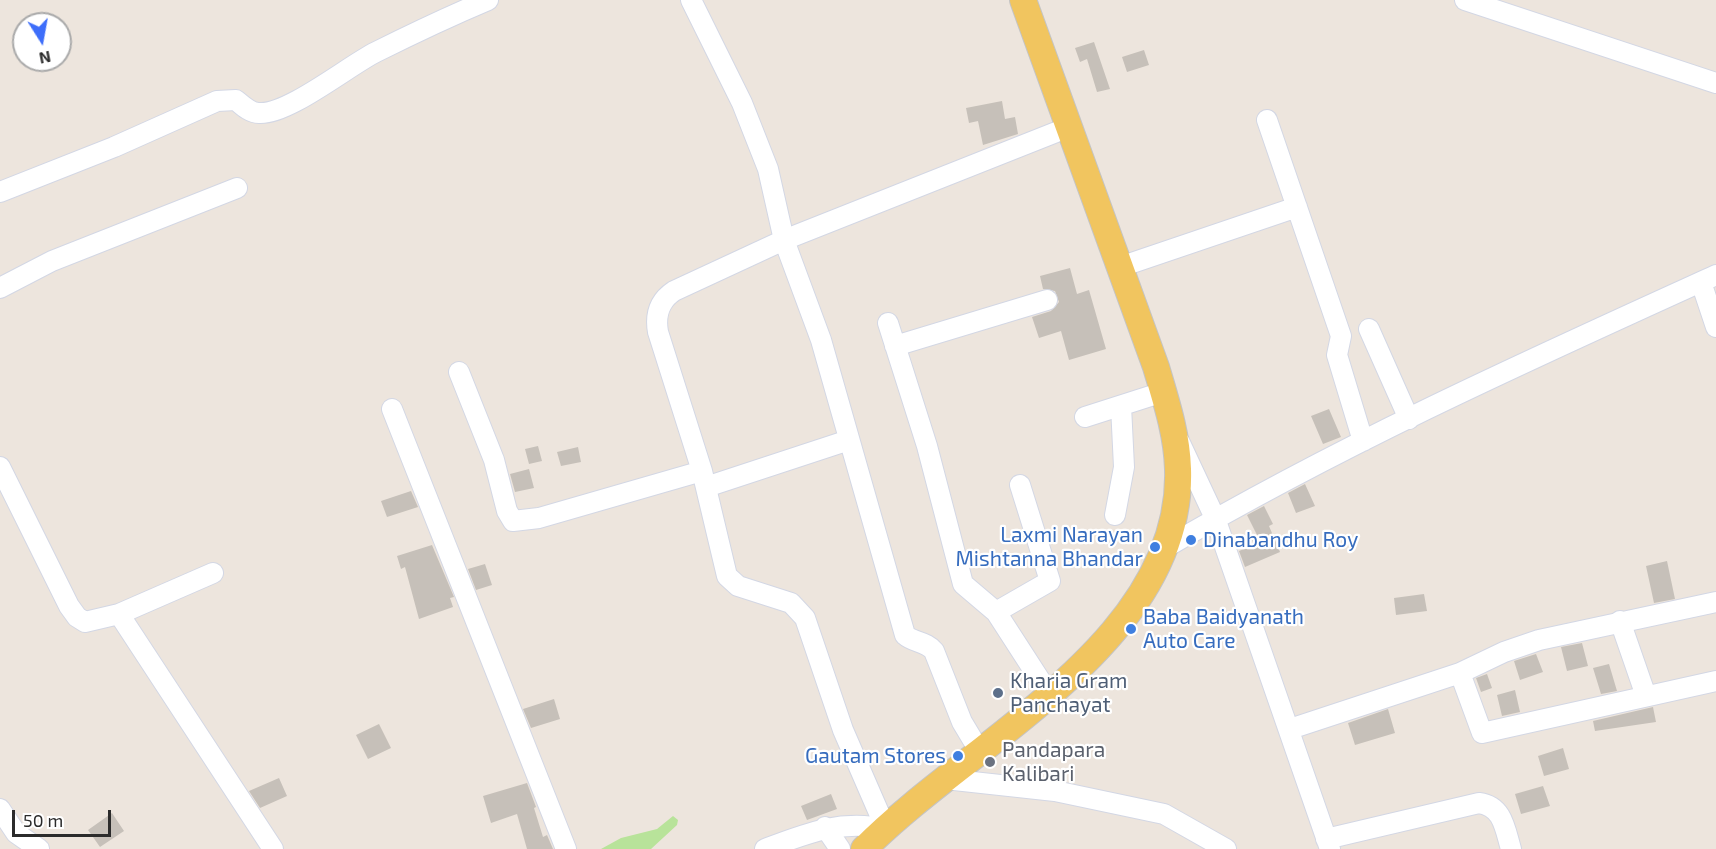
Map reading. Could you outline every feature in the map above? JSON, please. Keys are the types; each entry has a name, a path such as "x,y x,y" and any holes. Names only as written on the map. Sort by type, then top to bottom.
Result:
{"main road":[{"path":"873,843 945,778 980,752 1082,666 1125,619 1150,584 1165,548 1176,504 1178,470 1173,428 1163,392 1023,0"}],"street":[{"path":"0,192 114,147 218,101 236,100 249,111 260,113 272,111 320,87 375,52 488,0"},
{"path":"691,0 742,103 768,170 784,240 821,340 905,635 910,640 924,642 934,651 962,722 980,752"},
{"path":"1465,0 1716,83"},
{"path":"1267,120 1341,336 1337,355 1363,441"},
{"path":"873,843 843,730 805,618 791,603 738,586 727,576 704,479 658,332 658,312 664,300 674,291 784,240 1069,127"},
{"path":"0,288 52,261 237,188"},
{"path":"1120,267 1297,207"},
{"path":"1165,548 1294,475 1555,348 1708,279 1716,327"},
{"path":"895,346 1047,300"},
{"path":"888,323 927,446 963,584 996,612 1049,694"},
{"path":"1369,329 1409,419"},
{"path":"459,372 494,460 507,511 513,521 539,518 704,479 849,440"},
{"path":"1085,417 1163,392"},
{"path":"1115,514 1124,467 1121,406"},
{"path":"392,409 566,849"},
{"path":"1173,428 1215,518 1328,844 1479,803 1491,806 1500,813 1511,849"},
{"path":"0,467 77,617 85,622 119,614 213,573"},
{"path":"996,612 1050,581 1020,485"},
{"path":"1290,729 1460,673 1521,646 1620,621 1716,602"},
{"path":"119,614 273,849"},
{"path":"1620,621 1646,696"},
{"path":"1460,673 1482,733 1716,681"},
{"path":"945,778 1055,791 1164,814 1226,849"},
{"path":"0,809 16,833 39,849"},
{"path":"765,849 825,827 860,824 873,843"},
{"path":"825,827 840,849"}],"green space":[{"path":"673,816 678,820 677,825 651,849 601,849 621,838 657,829"}],"building":[{"path":"1094,42 1110,89 1097,92 1087,59 1080,62 1075,48"},
{"path":"1144,50 1149,65 1127,72 1122,57"},
{"path":"1002,101 1005,119 1015,117 1018,134 983,145 978,121 969,123 966,108"},
{"path":"1070,268 1077,294 1089,290 1106,349 1069,360 1061,331 1039,338 1032,317 1051,311 1059,302 1055,291 1043,289 1040,276"},
{"path":"1329,409 1341,437 1323,444 1311,416"},
{"path":"538,446 542,461 529,464 525,449"},
{"path":"578,447 581,462 561,466 557,452"},
{"path":"529,469 534,488 515,492 510,474"},
{"path":"1305,484 1315,506 1296,513 1288,493"},
{"path":"411,491 418,507 387,517 381,501"},
{"path":"1264,506 1273,524 1269,526 1280,552 1245,567 1239,551 1254,545 1251,538 1257,535 1247,515"},
{"path":"432,545 454,597 450,598 453,607 419,619 405,567 401,569 397,556"},
{"path":"1667,561 1675,599 1654,603 1646,566"},
{"path":"485,564 492,585 476,590 468,569"},
{"path":"1424,594 1427,611 1396,615 1394,598"},
{"path":"1582,643 1588,666 1567,671 1561,647"},
{"path":"1536,654 1543,672 1520,680 1514,661"},
{"path":"1609,664 1617,691 1601,694 1593,668"},
{"path":"1487,674 1492,688 1481,692 1476,678"},
{"path":"1515,690 1520,712 1502,716 1497,695"},
{"path":"554,699 560,719 531,728 523,709"},
{"path":"1653,707 1656,722 1595,731 1593,721"},
{"path":"1388,709 1395,733 1355,745 1348,723"},
{"path":"379,724 391,748 368,759 356,735"},
{"path":"1563,748 1569,769 1544,776 1538,756"},
{"path":"279,778 287,796 260,808 249,791"},
{"path":"527,783 536,807 534,808 543,837 547,835 553,849 527,849 517,814 491,823 483,796"},
{"path":"1543,786 1550,806 1521,814 1515,794"},
{"path":"831,794 837,809 807,820 801,806"},
{"path":"112,813 124,831 100,847 88,830"}],"place":[{"name":"Dinabandhu Roy","path":"1191,540"},
{"name":"Laxmi Narayan Mishtanna Bhandar","path":"1155,547"},
{"name":"Baba Baidyanath Auto Care","path":"1131,629"},
{"name":"Kharia Gram Panchayat","path":"998,693"},
{"name":"Gautam Stores","path":"958,756"},
{"name":"Pandapara Kalibari","path":"990,762"}]}
